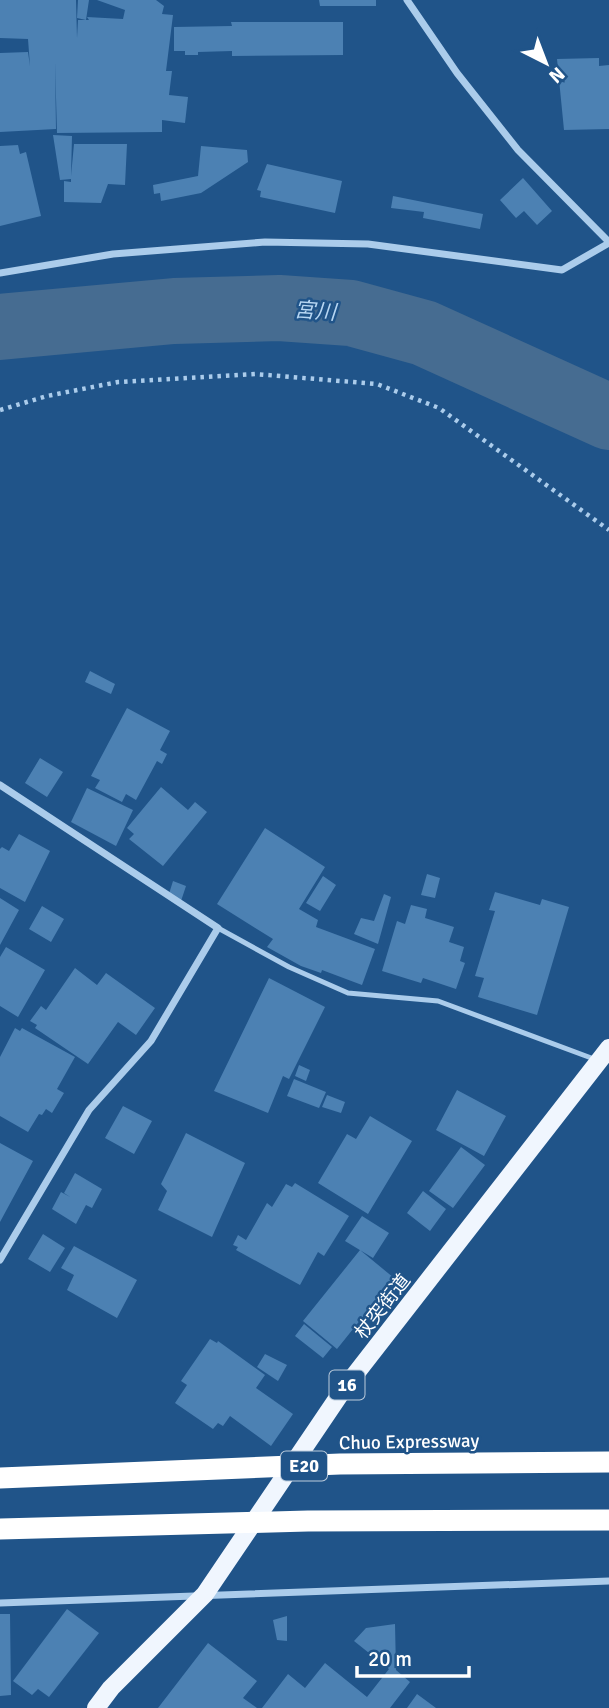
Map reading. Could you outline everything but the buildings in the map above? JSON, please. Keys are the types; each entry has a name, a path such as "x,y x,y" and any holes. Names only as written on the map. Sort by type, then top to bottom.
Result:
{"highway":[{"name":"Chuo Expressway","path":"0,1478 340,1464 609,1462"},
{"path":"0,1529 308,1521 609,1520"}],"main road":[{"name":"杖突街道","path":"96,1708 111,1688 205,1594 343,1390 606,1058"}],"street":[{"path":"0,273 113,254 265,242 368,244 562,270 609,242 518,150 457,73 407,0"},
{"path":"0,785 218,928 150,1041 89,1110 0,1260"},
{"path":"0,1603 609,1581"}],"lane":[{"path":"218,928 289,967 348,993 438,1001 606,1058"}],"path":[{"path":"0,410 47,396 118,382 255,374 376,384 439,408 609,530"}],"waterway":[{"name":"宮川","path":"0,327 174,311 279,308 351,313 424,333 609,417"}]}
